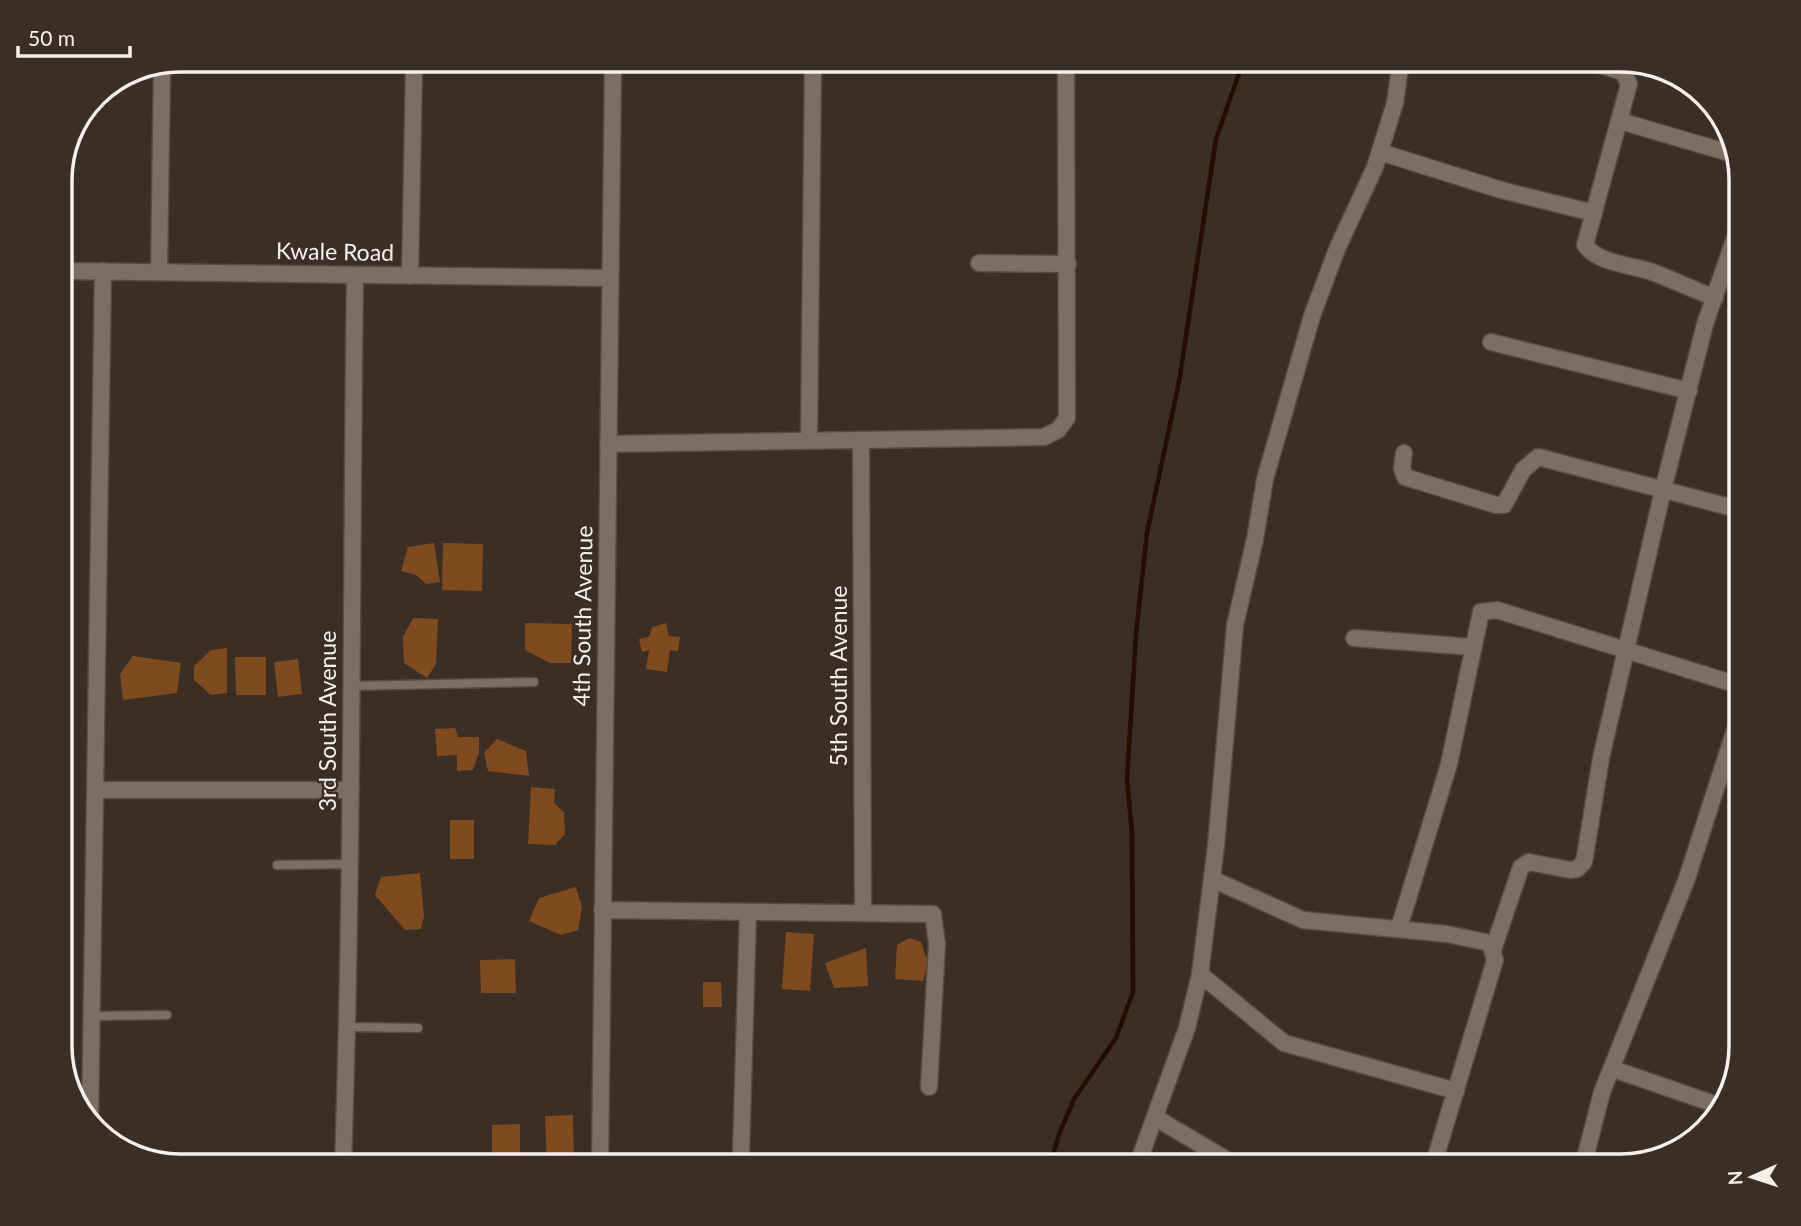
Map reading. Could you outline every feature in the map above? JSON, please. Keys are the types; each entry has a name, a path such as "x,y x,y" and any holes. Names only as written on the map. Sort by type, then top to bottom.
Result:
{"street":[{"path":"410,276 414,72"},
{"name":"4th South Avenue","path":"600,1154 613,72"},
{"path":"809,440 813,72"},
{"path":"608,444 1044,438 1058,430 1067,418 1066,72"},
{"path":"1142,1154 1187,1028 1200,974 1212,879 1235,625 1255,539 1265,479 1312,316 1337,249 1380,152 1395,103 1400,72"},
{"path":"1623,72 1628,78 1620,121 1585,245 1589,251 1715,298"},
{"path":"159,272 162,74"},
{"path":"1620,121 1726,152"},
{"path":"1380,152 1502,190 1594,213"},
{"path":"1437,1154 1495,960 1494,947 1521,867 1529,862 1570,870 1577,869 1584,862 1601,758 1662,490 1705,324 1729,256"},
{"path":"979,263 1068,262"},
{"name":"Kwale Road","path":"72,271 610,278"},
{"path":"90,1106 103,271"},
{"name":"3rd South Avenue","path":"343,1154 348,1027 355,275"},
{"path":"1491,342 1689,391"},
{"name":"5th South Avenue","path":"861,440 863,913"},
{"path":"1404,453 1402,468 1405,477 1496,505 1504,505 1523,470 1529,462 1538,457 1729,507"},
{"path":"1399,928 1449,764 1472,648 1479,619 1486,610 1729,682"},
{"path":"1354,638 1472,648"},
{"path":"1586,1154 1599,1103 1686,881 1729,748"},
{"path":"97,790 351,790"},
{"path":"1212,879 1303,920 1399,928 1485,941 1494,947"},
{"path":"602,910 933,914 937,944 929,1087"},
{"path":"741,1154 748,912"},
{"path":"1200,974 1284,1043 1456,1091"},
{"path":"1613,1069 1713,1103"},
{"path":"1156,1118 1216,1154"}],"lane":[{"path":"350,686 534,682"},
{"path":"277,865 349,864"},
{"path":"93,1016 167,1016"},
{"path":"348,1027 418,1028"}],"building":[{"path":"434,543 440,582 426,584 416,575 401,571 408,547"},
{"path":"443,543 483,544 482,591 442,590"},
{"path":"413,618 438,619 436,664 427,678 404,663 403,637"},
{"path":"525,623 572,624 571,663 550,663 525,650"},
{"path":"666,623 669,636 680,637 678,651 670,650 667,672 646,669 649,650 642,652 639,639 649,637 652,627"},
{"path":"227,648 227,693 211,695 194,680 194,666 211,650"},
{"path":"133,656 181,663 177,693 123,700 120,674"},
{"path":"235,657 266,657 266,695 236,695"},
{"path":"298,659 302,694 278,697 274,662"},
{"path":"455,728 458,737 479,737 479,752 473,770 457,771 457,755 437,756 435,729"},
{"path":"497,739 526,751 529,776 488,771 484,753"},
{"path":"531,787 555,789 554,803 564,812 565,834 555,845 528,844"},
{"path":"450,820 474,820 474,859 450,859"},
{"path":"420,873 424,916 421,929 405,930 375,895 381,877"},
{"path":"576,887 582,908 578,930 561,935 529,921 539,898"},
{"path":"786,932 814,934 810,991 782,989"},
{"path":"909,938 921,942 928,963 923,981 895,979 897,945"},
{"path":"866,948 868,986 834,988 825,963"},
{"path":"515,959 516,993 481,993 480,960"},
{"path":"703,982 721,982 722,1007 703,1007"},
{"path":"573,1115 574,1154 547,1154 545,1116"},
{"path":"520,1124 520,1154 492,1154 492,1125"}],"waterway":[{"path":"1053,1154 1074,1099 1116,1038 1133,992 1132,833 1127,779 1136,634 1147,533 1179,382 1216,139 1239,72"}]}
